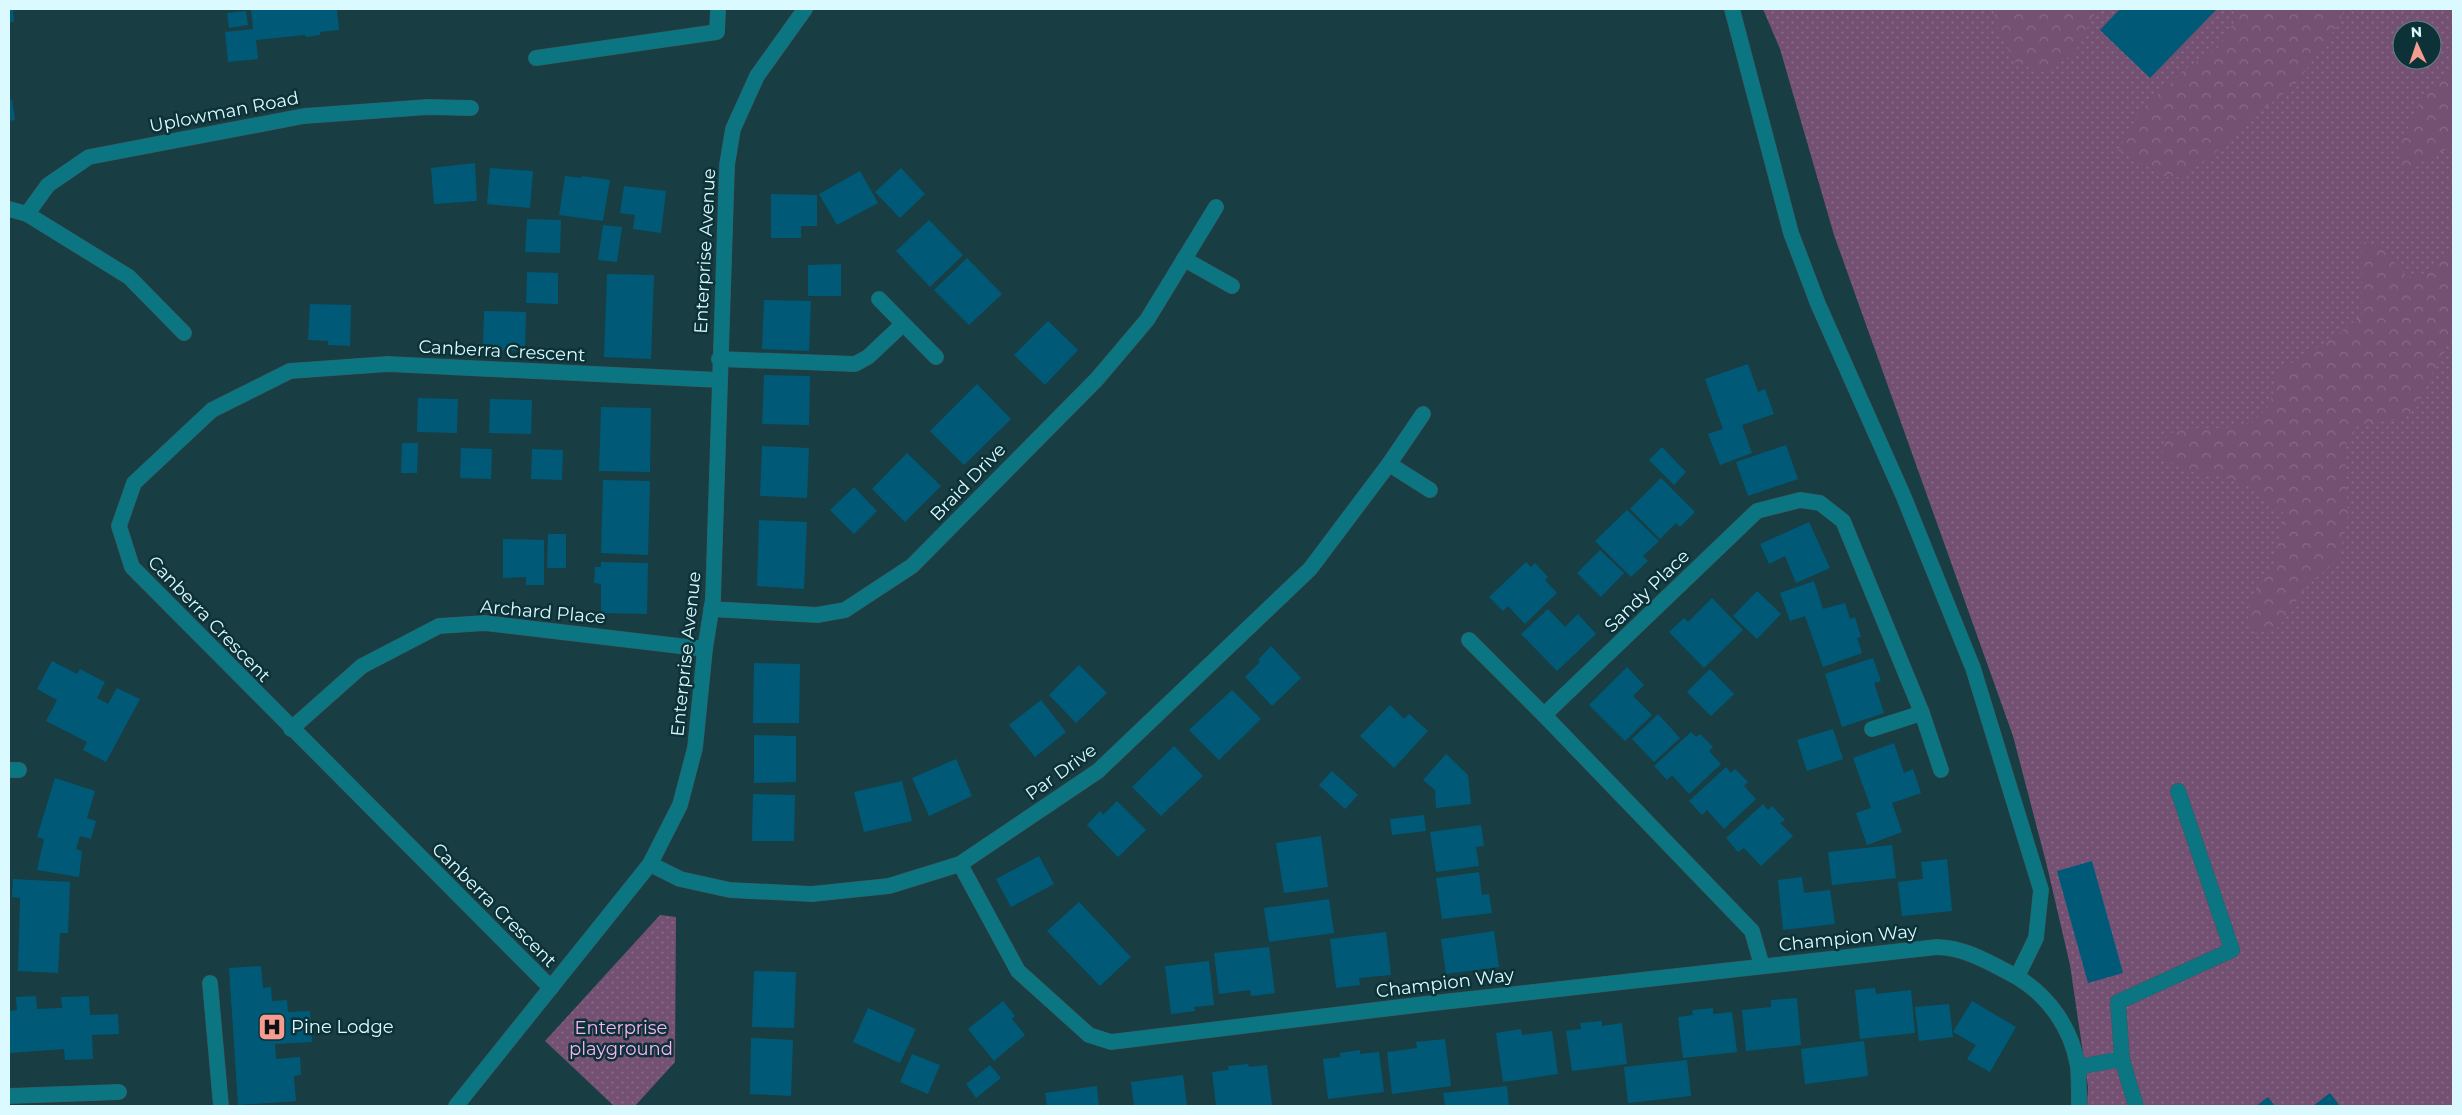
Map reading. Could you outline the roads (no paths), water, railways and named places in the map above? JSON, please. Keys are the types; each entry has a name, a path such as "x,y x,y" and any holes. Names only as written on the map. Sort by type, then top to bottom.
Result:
{"street":[{"path":"536,58 717,32 718,9"},
{"name":"Enterprise Avenue","path":"456,1106 650,864 680,806 695,748 704,648 711,609 725,176 733,129 756,76 805,9"},
{"path":"1732,9 1791,233 1818,304 1903,495 1973,668 2041,890 2036,938 2017,977"},
{"name":"Uplowman Road","path":"27,214 48,185 89,157 304,116 428,106 471,108"},
{"name":"Braid Drive","path":"711,609 817,614 845,610 912,566 1097,378 1147,320 1216,207"},
{"path":"9,209 27,214 130,277 184,333"},
{"path":"1184,259 1232,286"},
{"path":"879,300 936,357"},
{"path":"719,359 855,364 868,357 903,324"},
{"name":"Canberra Crescent","path":"551,988 291,729 132,567 119,526 134,482 212,410 290,370 388,364 719,380"},
{"name":"Par Drive","path":"650,864 680,879 730,890 812,894 889,886 960,864 1098,771 1318,561 1423,414"},
{"path":"1389,464 1430,490"},
{"name":"Sandy Place","path":"1544,715 1757,511 1800,500 1820,503 1843,520 1922,713 1941,770"},
{"name":"Archard Place","path":"291,729 362,666 439,626 485,623 704,648"},
{"path":"1469,640 1752,931 1762,966"},
{"path":"1872,729 1922,713"},
{"path":"2136,1106 2122,1059 2118,1002 2232,950 2178,791"},
{"name":"Champion Way","path":"960,864 1018,971 1089,1036 1111,1042 1762,966 1915,949 1955,948 2017,977 2035,988 2048,1001 2070,1039 2078,1067 2079,1106"},
{"path":"210,983 221,1106"},
{"path":"2078,1067 2122,1059"},
{"path":"9,1096 58,1100 119,1092"}],"place":[{"name":"Pine Lodge","path":"272,1027"}],"park label":[{"name":"Enterprise playground","path":"621,1038"}]}
